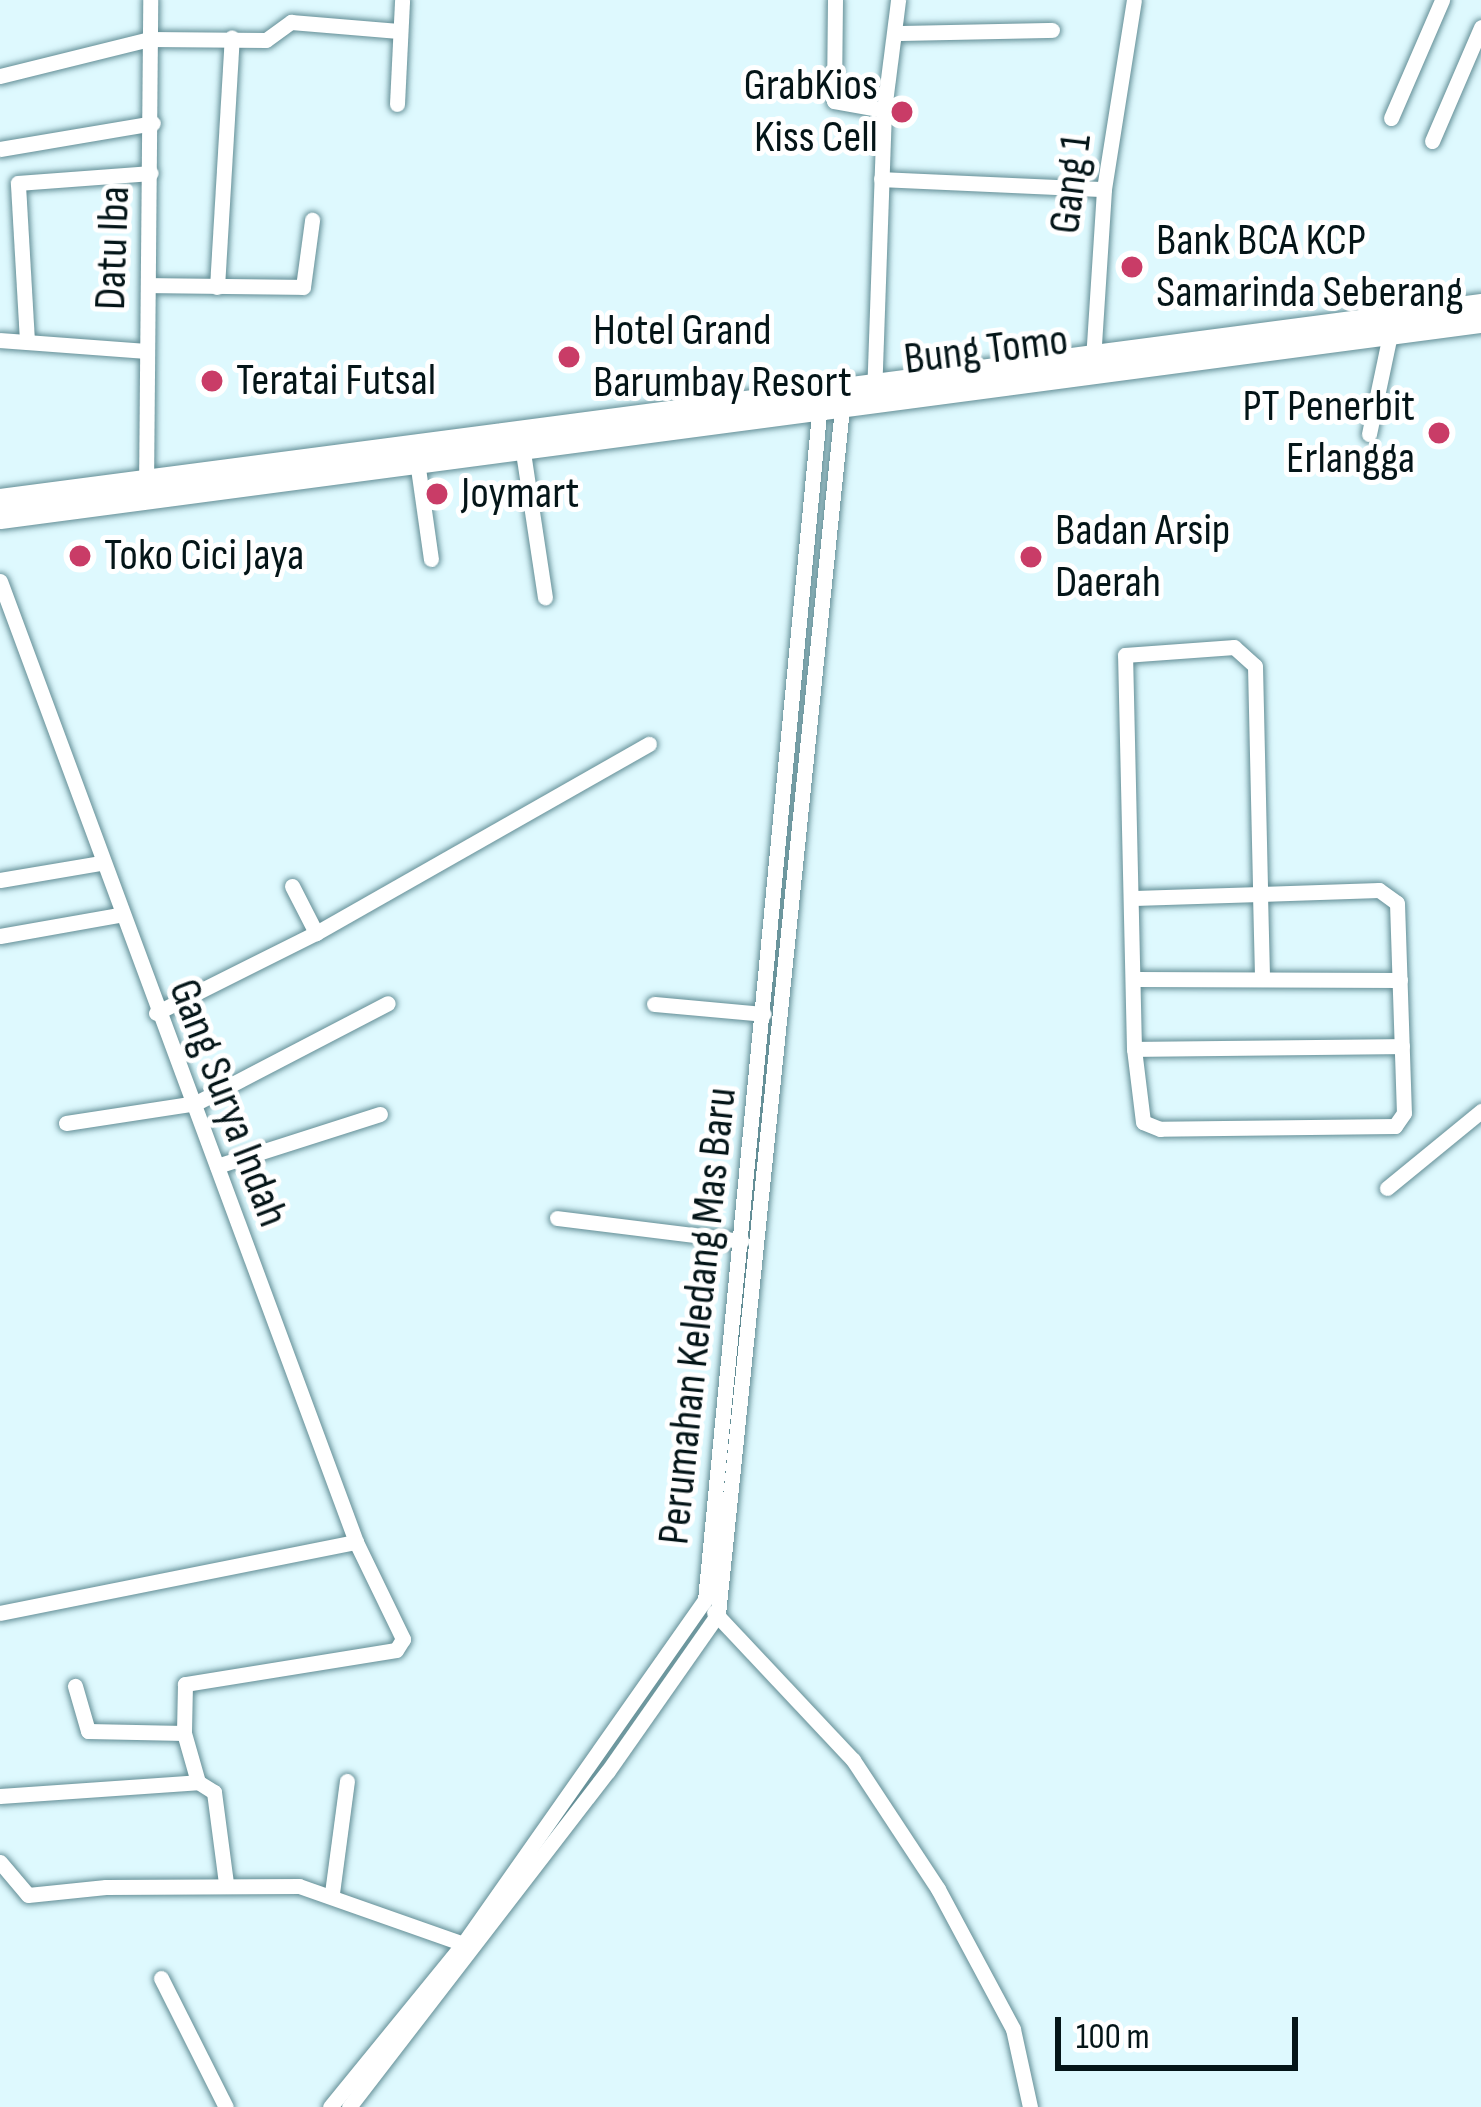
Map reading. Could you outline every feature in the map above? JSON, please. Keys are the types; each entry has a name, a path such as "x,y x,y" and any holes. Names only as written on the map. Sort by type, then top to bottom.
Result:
{"main road":[{"name":"Bung Tomo","path":"1092,367 1390,334 1476,313"},
{"name":"Bung Tomo","path":"241,478 495,431 588,432 1476,313"},
{"path":"495,431 498,454"},
{"name":"Bung Tomo","path":"0,500 523,452 588,432"},
{"name":"Bung Tomo","path":"0,518 146,489"}],"street":[{"name":"Datu Iba","path":"146,489 153,123 150,0"},
{"path":"397,104 402,0"},
{"path":"835,0 833,101 884,110"},
{"path":"874,395 884,110 898,0"},
{"name":"Gang 1","path":"1092,367 1104,189 1134,0"},
{"path":"1390,118 1442,0"},
{"path":"0,76 76,63 85,51 149,39 266,40 294,21 399,31"},
{"path":"1432,141 1481,27"},
{"path":"896,33 1052,30"},
{"path":"217,287 232,37"},
{"path":"0,149 153,123"},
{"path":"27,341 16,185 151,172"},
{"path":"881,179 1104,189"},
{"path":"149,285 303,287 312,220"},
{"path":"1369,434 1390,334"},
{"path":"0,340 146,351"},
{"path":"831,401 784,995 710,1611 853,1760 938,1889 1013,2029 1030,2107"},
{"name":"Perumahan Keledang Mas Baru","path":"330,2107 469,1946 710,1611 766,994 831,401"},
{"path":"523,452 545,597"},
{"path":"417,460 431,559"},
{"name":"Gang Surya Indah","path":"0,581 156,1013 196,1103 356,1542 402,1645 185,1684 184,1733"},
{"path":"1134,898 1260,893 1393,896 1400,980 1400,1122 1364,1128 1150,1127 1143,1122 1134,1049 1125,655 1234,647 1255,666 1260,893 1262,978"},
{"path":"156,1013 316,933 649,744"},
{"path":"0,880 100,863"},
{"path":"292,886 316,933"},
{"path":"0,936 119,915"},
{"path":"1134,979 1400,980"},
{"path":"766,994 784,995"},
{"path":"66,1123 123,1120 196,1103 388,1003"},
{"path":"654,1004 764,1015"},
{"path":"1134,1049 1402,1046"},
{"path":"1387,1188 1481,1111"},
{"path":"217,1166 380,1114"},
{"path":"557,1219 742,1240"},
{"path":"0,1613 356,1542"},
{"path":"75,1685 88,1731 184,1733 198,1783"},
{"path":"332,1893 347,1781"},
{"path":"0,1796 198,1783 214,1792 226,1883"},
{"path":"0,1862 28,1895 226,1883 332,1893 469,1946 350,2107"},
{"path":"161,1978 226,2107"}],"place":[{"name":"GrabKios Kiss Cell","path":"902,112"},
{"name":"Bank BCA KCP Samarinda Seberang","path":"1132,267"},
{"name":"Hotel Grand Barumbay Resort","path":"569,357"},
{"name":"Teratai Futsal","path":"212,381"},
{"name":"PT Penerbit Erlangga","path":"1439,433"},
{"name":"Joymart","path":"437,494"},
{"name":"Toko Cici Jaya","path":"80,556"},
{"name":"Badan Arsip Daerah","path":"1031,557"}]}
